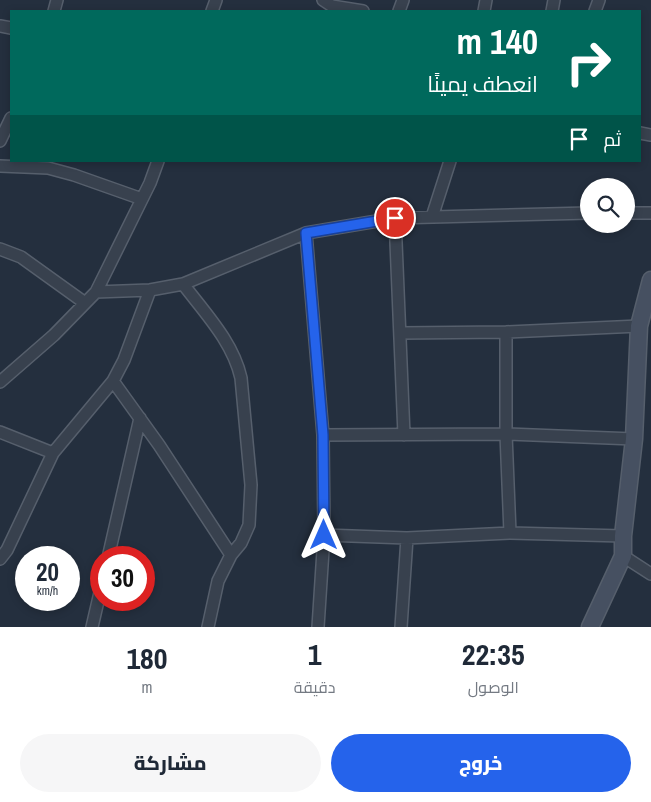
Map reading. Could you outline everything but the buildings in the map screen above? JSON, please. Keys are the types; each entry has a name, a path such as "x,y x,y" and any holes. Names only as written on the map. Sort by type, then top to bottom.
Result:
{"street":[{"path":"323,0 332,6 357,10"},
{"path":"0,141 10,120"},
{"path":"0,382 54,335 96,292 150,183 158,162"},
{"path":"432,217 450,162"},
{"path":"0,166 48,168 142,199"},
{"path":"635,213 651,213"},
{"path":"96,292 150,290 183,284 306,233 395,218 580,214"},
{"path":"395,218 404,434"},
{"path":"306,233 323,435 324,535 318,627"},
{"path":"0,250 21,257 85,304"},
{"path":"590,627 623,556 623,536 634,439 639,326 651,280"},
{"path":"183,284 228,345 238,362 251,484 249,526 218,581 208,627"},
{"path":"0,560 7,550 53,452 113,381 124,360 150,290"},
{"path":"401,333 506,332 639,326"},
{"path":"506,332 506,434 510,533"},
{"path":"113,381 140,418 231,555"},
{"path":"111,546 140,418"},
{"path":"0,432 53,452"},
{"path":"323,435 506,434 634,439"},
{"path":"324,535 407,538 510,533 623,536"},
{"path":"401,627 407,538"},
{"path":"623,556 651,574"},
{"path":"92,627 96,611"}],"route":[{"path":"324,535 323,435 306,233 395,218"}]}
